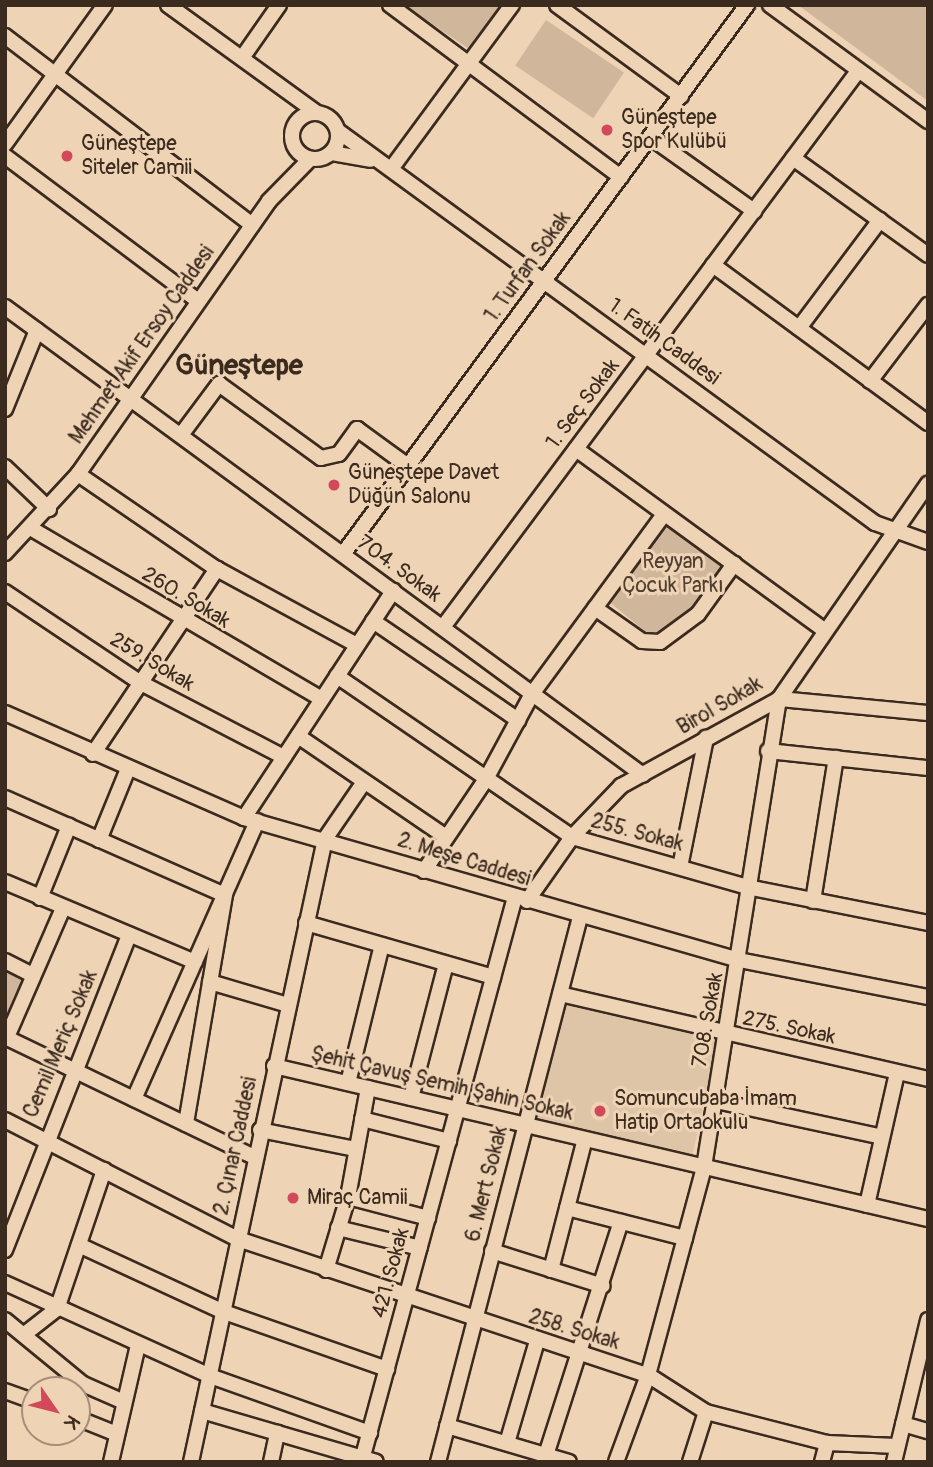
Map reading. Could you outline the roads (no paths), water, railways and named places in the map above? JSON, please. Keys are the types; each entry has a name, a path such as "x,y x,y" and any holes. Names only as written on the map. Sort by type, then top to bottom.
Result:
{"street":[{"path":"5,144 105,5"},
{"path":"167,5 272,82 316,112 330,118 338,131 332,153"},
{"path":"242,58 279,5"},
{"path":"390,5 621,177"},
{"path":"293,145 310,159 332,153 387,166 470,64 512,5"},
{"path":"557,5 681,96"},
{"name":"1. Turfan Sokak","path":"343,554 747,5"},
{"path":"770,5 928,121"},
{"path":"5,36 252,225"},
{"name":"1. Seç Sokak","path":"443,627 859,71"},
{"path":"269,201 293,145 294,126 272,82"},
{"path":"294,126 316,112"},
{"name":"1. Fatih Caddesi","path":"338,131 894,531 928,542"},
{"path":"650,137 754,211"},
{"path":"5,156 197,300"},
{"path":"793,158 928,255"},
{"name":"Mehmet Akif Ersoy Caddesi","path":"5,553 32,528 78,474 197,300 269,201 310,159"},
{"path":"799,328 880,220"},
{"path":"713,265 928,423"},
{"path":"870,381 928,305"},
{"name":"704. Sokak","path":"5,307 643,775"},
{"path":"5,409 37,330"},
{"path":"181,435 219,384 321,457 338,454 357,429 408,466"},
{"path":"576,449 823,629"},
{"path":"5,467 49,509"},
{"path":"78,474 217,569 357,645"},
{"name":"Birol Sokak","path":"521,899 611,795 706,738 779,699 823,629 928,484"},
{"path":"424,871 486,779 532,694 664,514"},
{"name":"260. Sokak","path":"32,528 182,622 322,699"},
{"path":"595,608 642,641 660,642 698,614 734,564"},
{"path":"93,754 217,569"},
{"path":"134,1099 225,895 250,819 284,757 393,591"},
{"name":"259. Sokak","path":"5,592 141,684 284,757"},
{"path":"373,621 518,720"},
{"name":"255. Sokak","path":"337,676 572,837 747,887 928,923"},
{"path":"779,699 928,713"},
{"name":"708. Sokak","path":"616,1462 648,1375 704,1167 728,1036 747,887 768,751 779,699"},
{"name":"2. Meşe Caddesi","path":"5,713 93,754 250,819 325,839 580,917 739,960 928,997"},
{"path":"298,736 446,837"},
{"path":"680,867 706,738"},
{"path":"768,751 928,768"},
{"path":"813,901 836,758"},
{"path":"99,840 128,769"},
{"path":"325,839 364,782"},
{"path":"5,798 225,895"},
{"path":"40,898 69,826"},
{"name":"2. Çınar Caddesi","path":"191,1462 254,1157 325,839"},
{"path":"5,882 195,962"},
{"path":"186,1124 225,895"},
{"name":"421. Sokak","path":"370,1459 370,1433 406,1298 493,977 521,899"},
{"path":"63,908 6,1037 254,1157"},
{"name":"6. Mert Sokak","path":"438,1462 580,917"},
{"path":"306,923 493,977"},
{"name":"Cemil Meriç Sokak","path":"5,1250 44,1140 129,935"},
{"path":"348,1083 382,945"},
{"path":"5,961 33,975"},
{"path":"411,1098 446,964"},
{"path":"210,982 288,1005"},
{"name":"275. Sokak","path":"560,994 728,1036 928,1079"},
{"name":"Şehit Çavuş Semih Şahin Sokak","path":"274,1066 928,1219"},
{"path":"867,1205 897,1073"},
{"path":"326,1270 348,1197 368,1088"},
{"path":"716,1101 882,1137"},
{"path":"362,1119 449,1141"},
{"name":"258. Sokak","path":"5,1120 238,1239 474,1321 648,1375 706,1412 827,1443 897,1446"},
{"path":"260,1130 356,1149"},
{"path":"551,1270 585,1139"},
{"path":"26,1333 58,1309 104,1170"},
{"path":"348,1197 428,1218"},
{"path":"567,1208 685,1238"},
{"path":"546,1455 583,1356 621,1223"},
{"path":"338,1228 420,1248"},
{"path":"79,1245 224,1312 387,1369"},
{"path":"492,1251 603,1286"},
{"path":"5,1283 210,1376 370,1433"},
{"path":"5,1320 26,1333 83,1384 124,1402"},
{"path":"894,1462 923,1361 928,1320"},
{"path":"507,1443 537,1341"},
{"path":"111,1462 138,1345"},
{"path":"202,1411 370,1459"},
{"path":"690,1462 706,1412"},
{"path":"91,1424 117,1434"},
{"path":"903,1424 928,1431"},
{"path":"447,1426 569,1462"},
{"path":"271,1462 277,1433"},
{"path":"822,1462 827,1443"}],"place":[{"name":"Güneştepe Spor Kulübü","path":"607,130"},
{"name":"Güneştepe Siteler Camii","path":"67,156"},
{"name":"Güneştepe Davet Düğün Salonu","path":"334,485"},
{"name":"Somuncubaba İmam Hatip Ortaokulu","path":"600,1111"},
{"name":"Miraç Camii","path":"293,1198"}],"district":[{"name":"Güneştepe","path":"239,366"}],"park label":[{"name":"Reyyan Çocuk Parkı","path":"673,574"}]}
